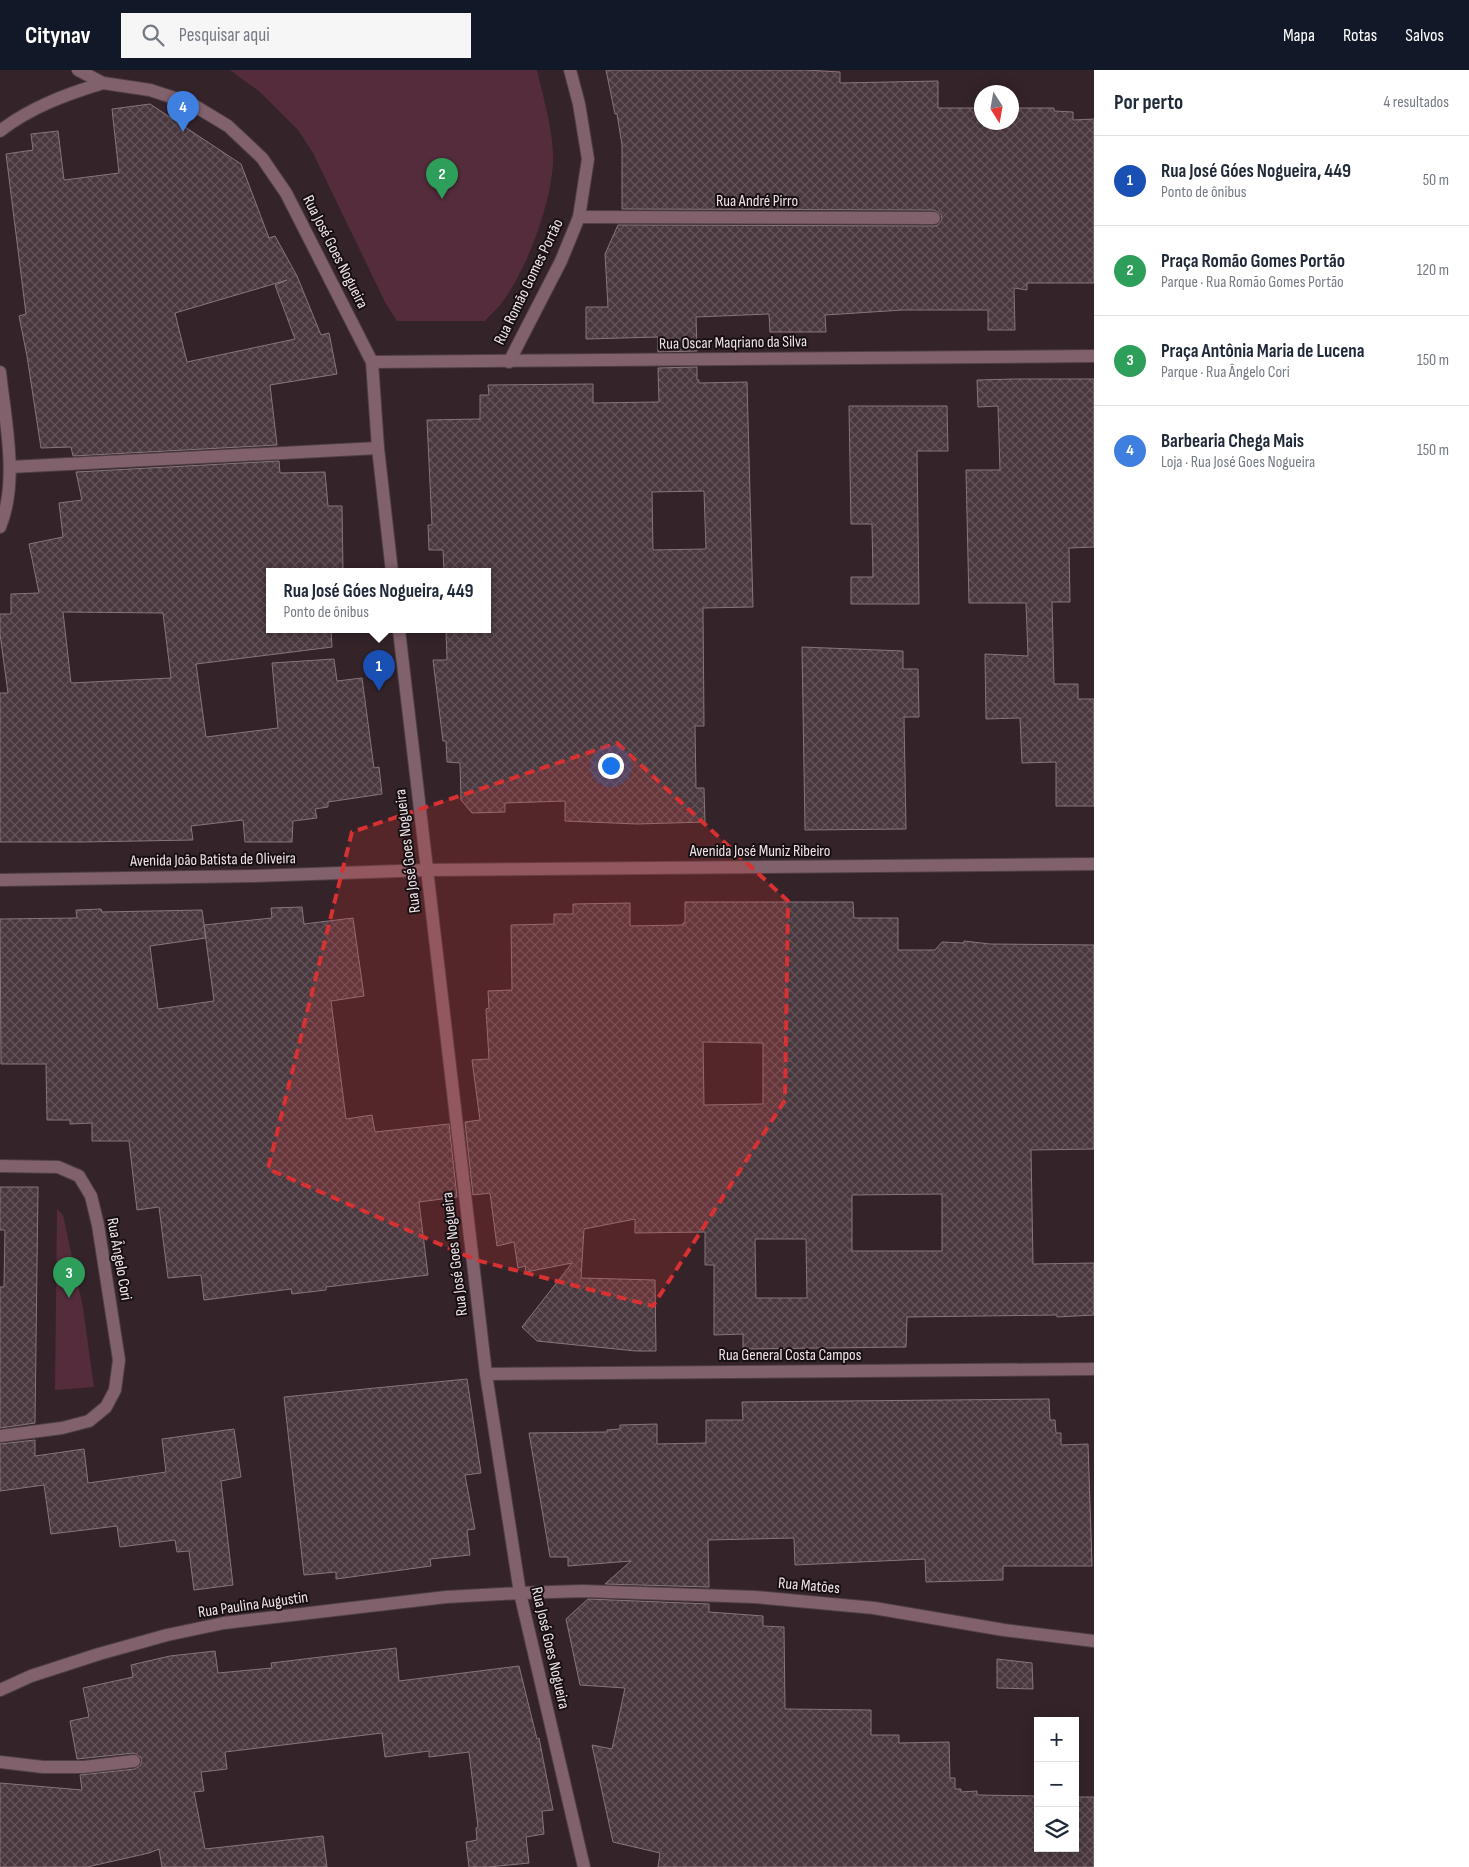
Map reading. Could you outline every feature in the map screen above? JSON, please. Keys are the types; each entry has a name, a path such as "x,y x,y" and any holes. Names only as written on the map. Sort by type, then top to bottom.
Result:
{"street":[{"name":"Rua José Goes Nogueira","path":"78,70 103,83 150,90 190,103 228,126 262,158 286,192 372,362 378,448 392,568"},
{"name":"Rua Romão Gomes Portão","path":"509,362 561,261 579,217 588,159 579,104 570,70"},
{"path":"0,131 34,109 58,98 103,83"},
{"name":"Rua André Pirro","path":"579,217 934,218"},
{"name":"Rua Oscar Maqriano da Silva","path":"372,362 1094,356"},
{"path":"0,373 10,467 5,514 0,527"},
{"path":"10,467 378,448"},
{"name":"Rua José Goes Nogueira","path":"399,633 486,1374 520,1593 584,1867"},
{"name":"Avenida José Muniz Ribeiro","path":"427,870 1094,864"},
{"name":"Avenida João Batista de Oliveira","path":"0,880 254,876 427,870"},
{"name":"Rua Ângelo Cori","path":"0,1166 58,1167 79,1176 91,1196 98,1225 119,1360 115,1390 106,1407 89,1421 62,1428 0,1436"},
{"name":"Rua General Costa Campos","path":"486,1374 1094,1369"},
{"name":"Rua Matões","path":"520,1593 582,1591 755,1597 874,1608 1004,1630 1094,1641"},
{"name":"Rua Paulina Augustin","path":"0,1690 31,1676 99,1654 166,1635 224,1623 446,1597 520,1593"},
{"path":"0,1762 43,1767 84,1768 134,1761"}],"highlighted area":[{"path":"617,743 788,901 785,1100 653,1306 476,1260 268,1169 352,832"}],"shaded area":[{"path":"230,70 537,70 549,122 553,153 549,190 538,232 529,253 511,290 499,306 485,321 397,321 385,302 313,153 298,130 260,92"},
{"path":"57,1209 63,1215 83,1308 94,1387 55,1390"}],"building":[{"path":"606,70 806,70 840,72 840,83 938,81 938,108 974,108 974,130 1019,130 1019,108 1054,108 1054,111 1073,112 1073,120 1094,119 1094,283 1027,283 1027,290 1014,288 1015,330 988,330 988,310 903,310 825,315 826,332 770,332 769,314 696,317 697,351 658,352 658,337 586,339 586,307 608,307 605,254 618,225 934,226 938,225 942,219 941,214 934,210 622,209 622,145 617,114 615,114"},
{"path":"150,104 241,164 269,238 275,236 297,276 321,335 329,333 337,374 270,385 277,445 73,456 71,447 41,448 19,316 26,314 6,154 33,150 31,134 58,131 64,180 119,173 112,109","holes":["287,280 275,285 295,339 187,362 175,313"]},
{"path":"697,367 697,380 699,380 699,383 747,382 753,607 703,608 704,726 695,726 696,788 704,788 705,822 637,824 565,821 565,801 505,803 505,812 472,813 461,800 460,763 447,762 446,741 443,741 433,660 447,660 446,633 491,633 491,568 444,568 443,550 429,550 428,525 432,525 427,420 480,419 480,395 489,395 488,385 593,384 593,403 659,402 658,368","holes":["704,491 706,549 653,550 652,492"]},
{"path":"1094,379 1094,547 1069,548 1070,602 1052,602 1054,684 1078,684 1078,699 1094,699 1094,806 1056,806 1056,762 1022,763 1020,718 986,719 985,654 1028,656 1026,603 969,603 966,470 1000,470 998,406 978,407 977,380"},
{"path":"849,406 947,406 948,451 917,451 919,604 851,604 851,577 873,577 872,524 851,524"},
{"path":"279,461 280,473 325,472 328,506 342,506 343,568 266,568 266,633 331,633 332,647 196,664 206,737 278,728 272,663 334,659 337,681 362,678 374,768 379,767 382,794 328,802 328,807 315,809 317,818 293,821 292,842 245,842 243,820 191,826 193,840 0,842 0,693 8,693 0,634 0,614 11,614 11,594 39,593 29,544 63,537 59,503 82,500 76,472","holes":["63,612 163,613 171,678 71,683"]},
{"path":"802,647 903,651 903,669 918,669 919,717 904,717 906,829 805,830"},
{"path":"685,902 853,902 854,918 898,918 898,950 935,950 942,942 964,943 964,941 990,944 1094,945 1094,1149 1031,1150 1033,1264 1094,1263 1094,1315 1057,1317 1057,1315 907,1317 906,1347 743,1349 743,1334 714,1335 714,1265 705,1265 705,1232 635,1233 635,1219 584,1229 581,1278 655,1280 656,1351 636,1351 537,1341 522,1327 572,1263 526,1272 525,1266 518,1268 514,1242 497,1246 490,1193 473,1195 465,1122 480,1120 472,1060 489,1059 486,1009 489,1008 488,991 512,990 511,925 554,924 554,914 573,914 573,904 630,903 630,926 683,925 685,923","holes":["703,1042 763,1043 763,1104 704,1105","942,1194 942,1251 852,1251 852,1195","755,1239 806,1239 807,1298 756,1298"]},
{"path":"302,907 304,924 353,918 364,996 331,1001 346,1119 372,1115 375,1132 449,1124 457,1197 419,1202 428,1275 326,1287 326,1290 292,1294 291,1289 204,1300 201,1275 168,1278 159,1207 137,1210 129,1141 92,1141 92,1123 70,1124 70,1120 47,1120 46,1064 1,1064 0,919 77,918 76,910 101,909 102,912 202,910 204,925 272,918 271,908","holes":["206,938 214,1001 158,1009 150,946"]},
{"path":"0,1187 38,1187 35,1423 0,1428 0,1287 4,1287 5,1230 0,1230"},
{"path":"467,1379 481,1473 465,1475 475,1529 467,1530 470,1555 430,1559 431,1566 336,1579 336,1572 304,1575 284,1397"},
{"path":"1049,1399 1050,1420 1055,1420 1056,1433 1061,1433 1061,1445 1088,1444 1092,1566 1003,1566 1003,1580 926,1582 925,1559 795,1565 794,1538 708,1540 709,1587 605,1584 631,1561 568,1566 568,1557 550,1557 529,1433 607,1432 607,1430 620,1429 620,1425 657,1424 657,1444 706,1443 706,1420 743,1420 742,1402"},
{"path":"234,1429 241,1477 221,1481 233,1585 194,1590 189,1551 177,1552 175,1540 120,1547 117,1526 51,1534 44,1485 0,1491 0,1444 35,1440 35,1456 84,1449 88,1483 166,1472 162,1439"},
{"path":"588,1599 709,1604 709,1612 763,1616 763,1626 784,1627 785,1709 871,1710 871,1735 899,1735 899,1743 949,1742 950,1778 955,1778 955,1789 961,1789 961,1792 977,1791 977,1795 1034,1796 1034,1852 1079,1852 1079,1797 1094,1797 1094,1867 658,1867 660,1853 613,1842 592,1745 612,1749 625,1688 580,1685 566,1619"},
{"path":"396,1648 399,1681 519,1666 537,1739 539,1738 553,1810 542,1811 544,1834 526,1837 529,1863 469,1867 466,1842 477,1840 476,1828 478,1827 469,1752 429,1757 429,1751 385,1757 382,1733 225,1752 227,1769 201,1772 204,1791 194,1792 205,1849 323,1836 327,1867 162,1867 159,1849 87,1867 0,1867 0,1783 82,1790 80,1775 135,1769 141,1765 141,1757 134,1753 77,1759 70,1721 89,1717 83,1688 133,1677 131,1665 170,1656 215,1651 218,1673 272,1668 271,1663"},
{"path":"997,1659 1032,1663 1033,1689 997,1688"}],"place":[{"name":"Barbearia Chega Mais","path":"183,132"},
{"name":"Praça Romão Gomes Portão","path":"442,199"},
{"name":"Rua José Góes Nogueira, 449","path":"379,691"},
{"name":"Praça Antônia Maria de Lucena","path":"69,1298"}]}
